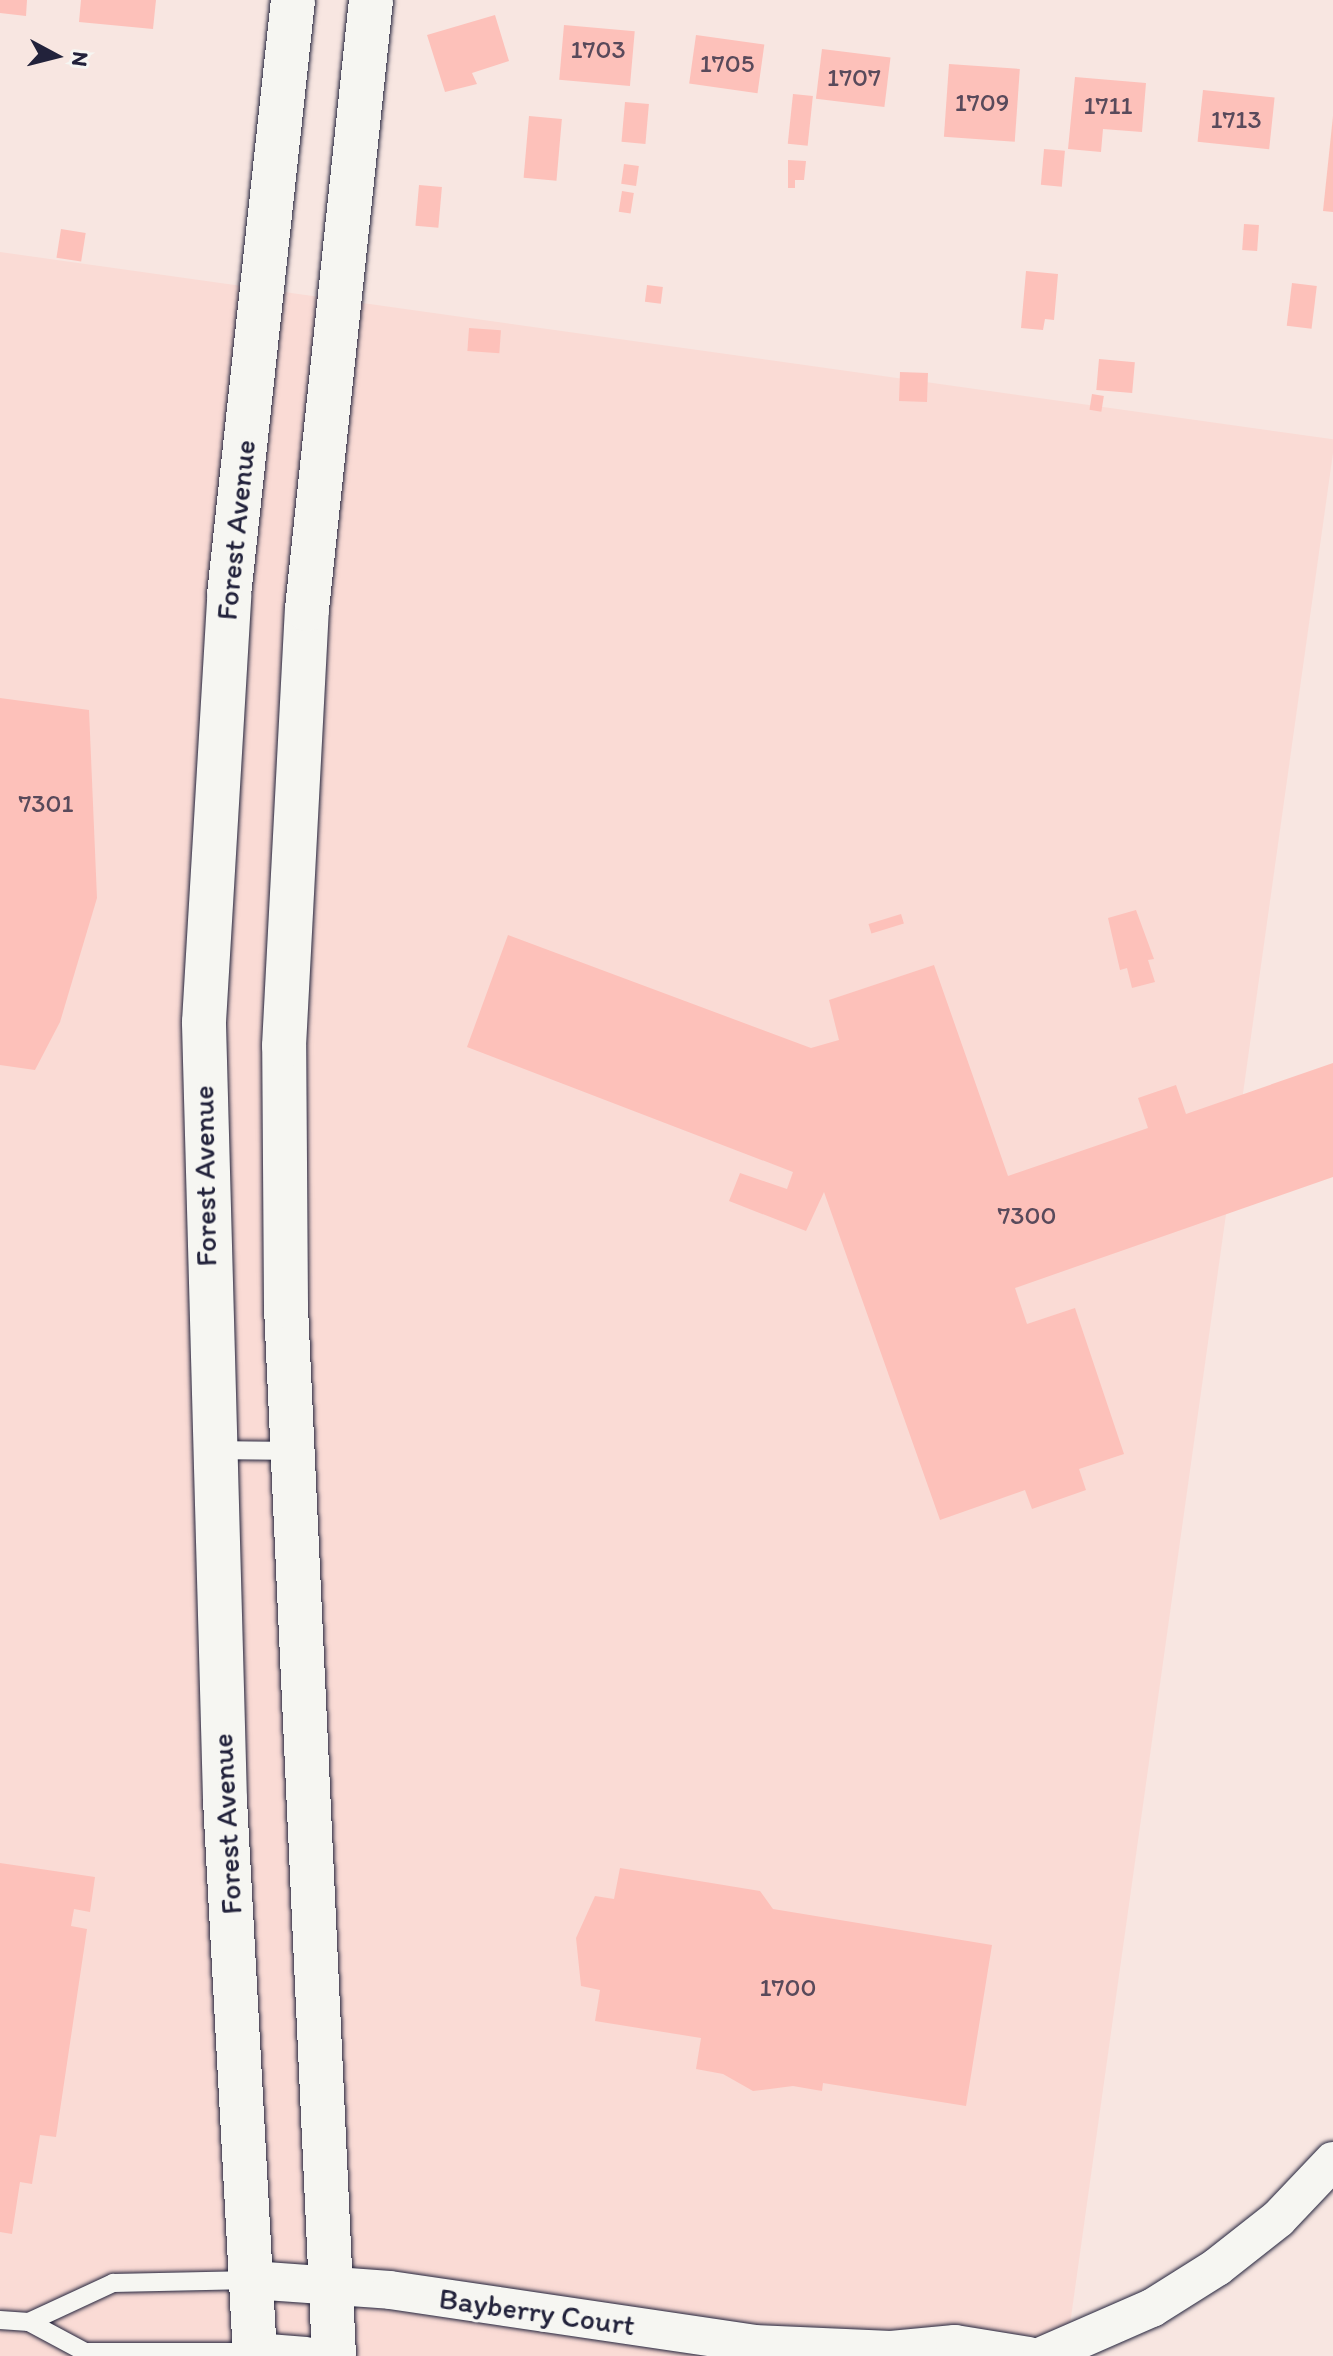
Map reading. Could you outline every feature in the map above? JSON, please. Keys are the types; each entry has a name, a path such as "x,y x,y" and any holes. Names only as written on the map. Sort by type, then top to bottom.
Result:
{"main road":[{"name":"Forest Avenue","path":"255,2354 212,1450 203,1167 211,826 229,595 293,0"},
{"path":"334,2356 292,1451 284,1046 295,773 371,0"}],"street":[{"path":"1042,2356 1152,2308 1217,2267 1278,2219 1333,2161"},
{"name":"Bayberry Court","path":"252,2280 330,2286 754,2344 891,2350 955,2344 1029,2356"},
{"path":"255,2354 306,2356"}],"lane":[{"path":"212,1450 292,1451"},
{"path":"29,2322 113,2283 252,2280"},
{"path":"0,2320 29,2322 85,2352 255,2354"}],"shaded area":[{"path":"0,252 1333,439 1066,2356 0,2356"}],"building":[{"path":"0,0 27,0 26,16 0,13"},
{"path":"81,0 156,0 153,29 79,22"},
{"path":"495,15 509,61 472,73 477,84 445,92 427,35"},
{"path":"564,25 635,31 630,86 559,80"},
{"path":"696,35 764,45 758,93 689,84"},
{"path":"822,49 890,57 884,107 816,99"},
{"path":"949,64 1020,69 1015,142 944,137"},
{"path":"1075,77 1146,83 1142,132 1103,129 1101,152 1068,149"},
{"path":"1203,90 1275,98 1269,149 1198,142"},
{"path":"793,94 813,96 808,146 788,144"},
{"path":"625,102 649,104 645,144 622,142"},
{"path":"529,116 562,119 556,181 524,178"},
{"path":"1333,116 1333,212 1323,211"},
{"path":"1044,149 1065,151 1062,187 1041,185"},
{"path":"788,160 806,161 804,180 795,180 795,188 788,188"},
{"path":"624,164 639,166 636,186 621,184"},
{"path":"419,185 442,187 438,228 415,226"},
{"path":"622,191 634,193 631,214 619,212"},
{"path":"1244,224 1259,225 1257,251 1242,250"},
{"path":"61,229 86,233 81,262 56,258"},
{"path":"1026,271 1058,274 1054,320 1045,319 1043,330 1021,328"},
{"path":"1292,283 1317,286 1312,329 1287,326"},
{"path":"647,285 663,287 661,304 645,302"},
{"path":"469,328 501,330 499,353 467,351"},
{"path":"1099,359 1135,362 1132,393 1096,390"},
{"path":"900,372 928,373 927,402 899,401"},
{"path":"1092,394 1104,396 1101,412 1089,410"},
{"path":"0,698 89,710 97,898 60,1022 35,1070 0,1065"},
{"path":"1136,910 1154,959 1148,960 1155,982 1132,988 1127,968 1120,970 1108,918"},
{"path":"901,914 904,924 871,934 868,924"},
{"path":"508,935 811,1048 839,1040 829,1000 934,965 1008,1176 1148,1128 1138,1098 1176,1085 1186,1114 1333,1063 1333,1177 1015,1288 1027,1324 1075,1308 1124,1454 1079,1469 1086,1490 1032,1509 1025,1490 940,1520 824,1192 806,1231 729,1201 740,1173 787,1189 793,1172 467,1047"},
{"path":"0,1863 95,1877 90,1912 74,1909 71,1926 87,1929 56,2137 40,2135 32,2184 20,2182 12,2234 0,2232"},
{"path":"620,1868 760,1891 773,1909 992,1945 966,2106 823,2083 822,2091 793,2086 753,2091 723,2074 696,2069 701,2038 595,2021 600,1990 581,1986 576,1938 595,1896 614,1899"}]}
